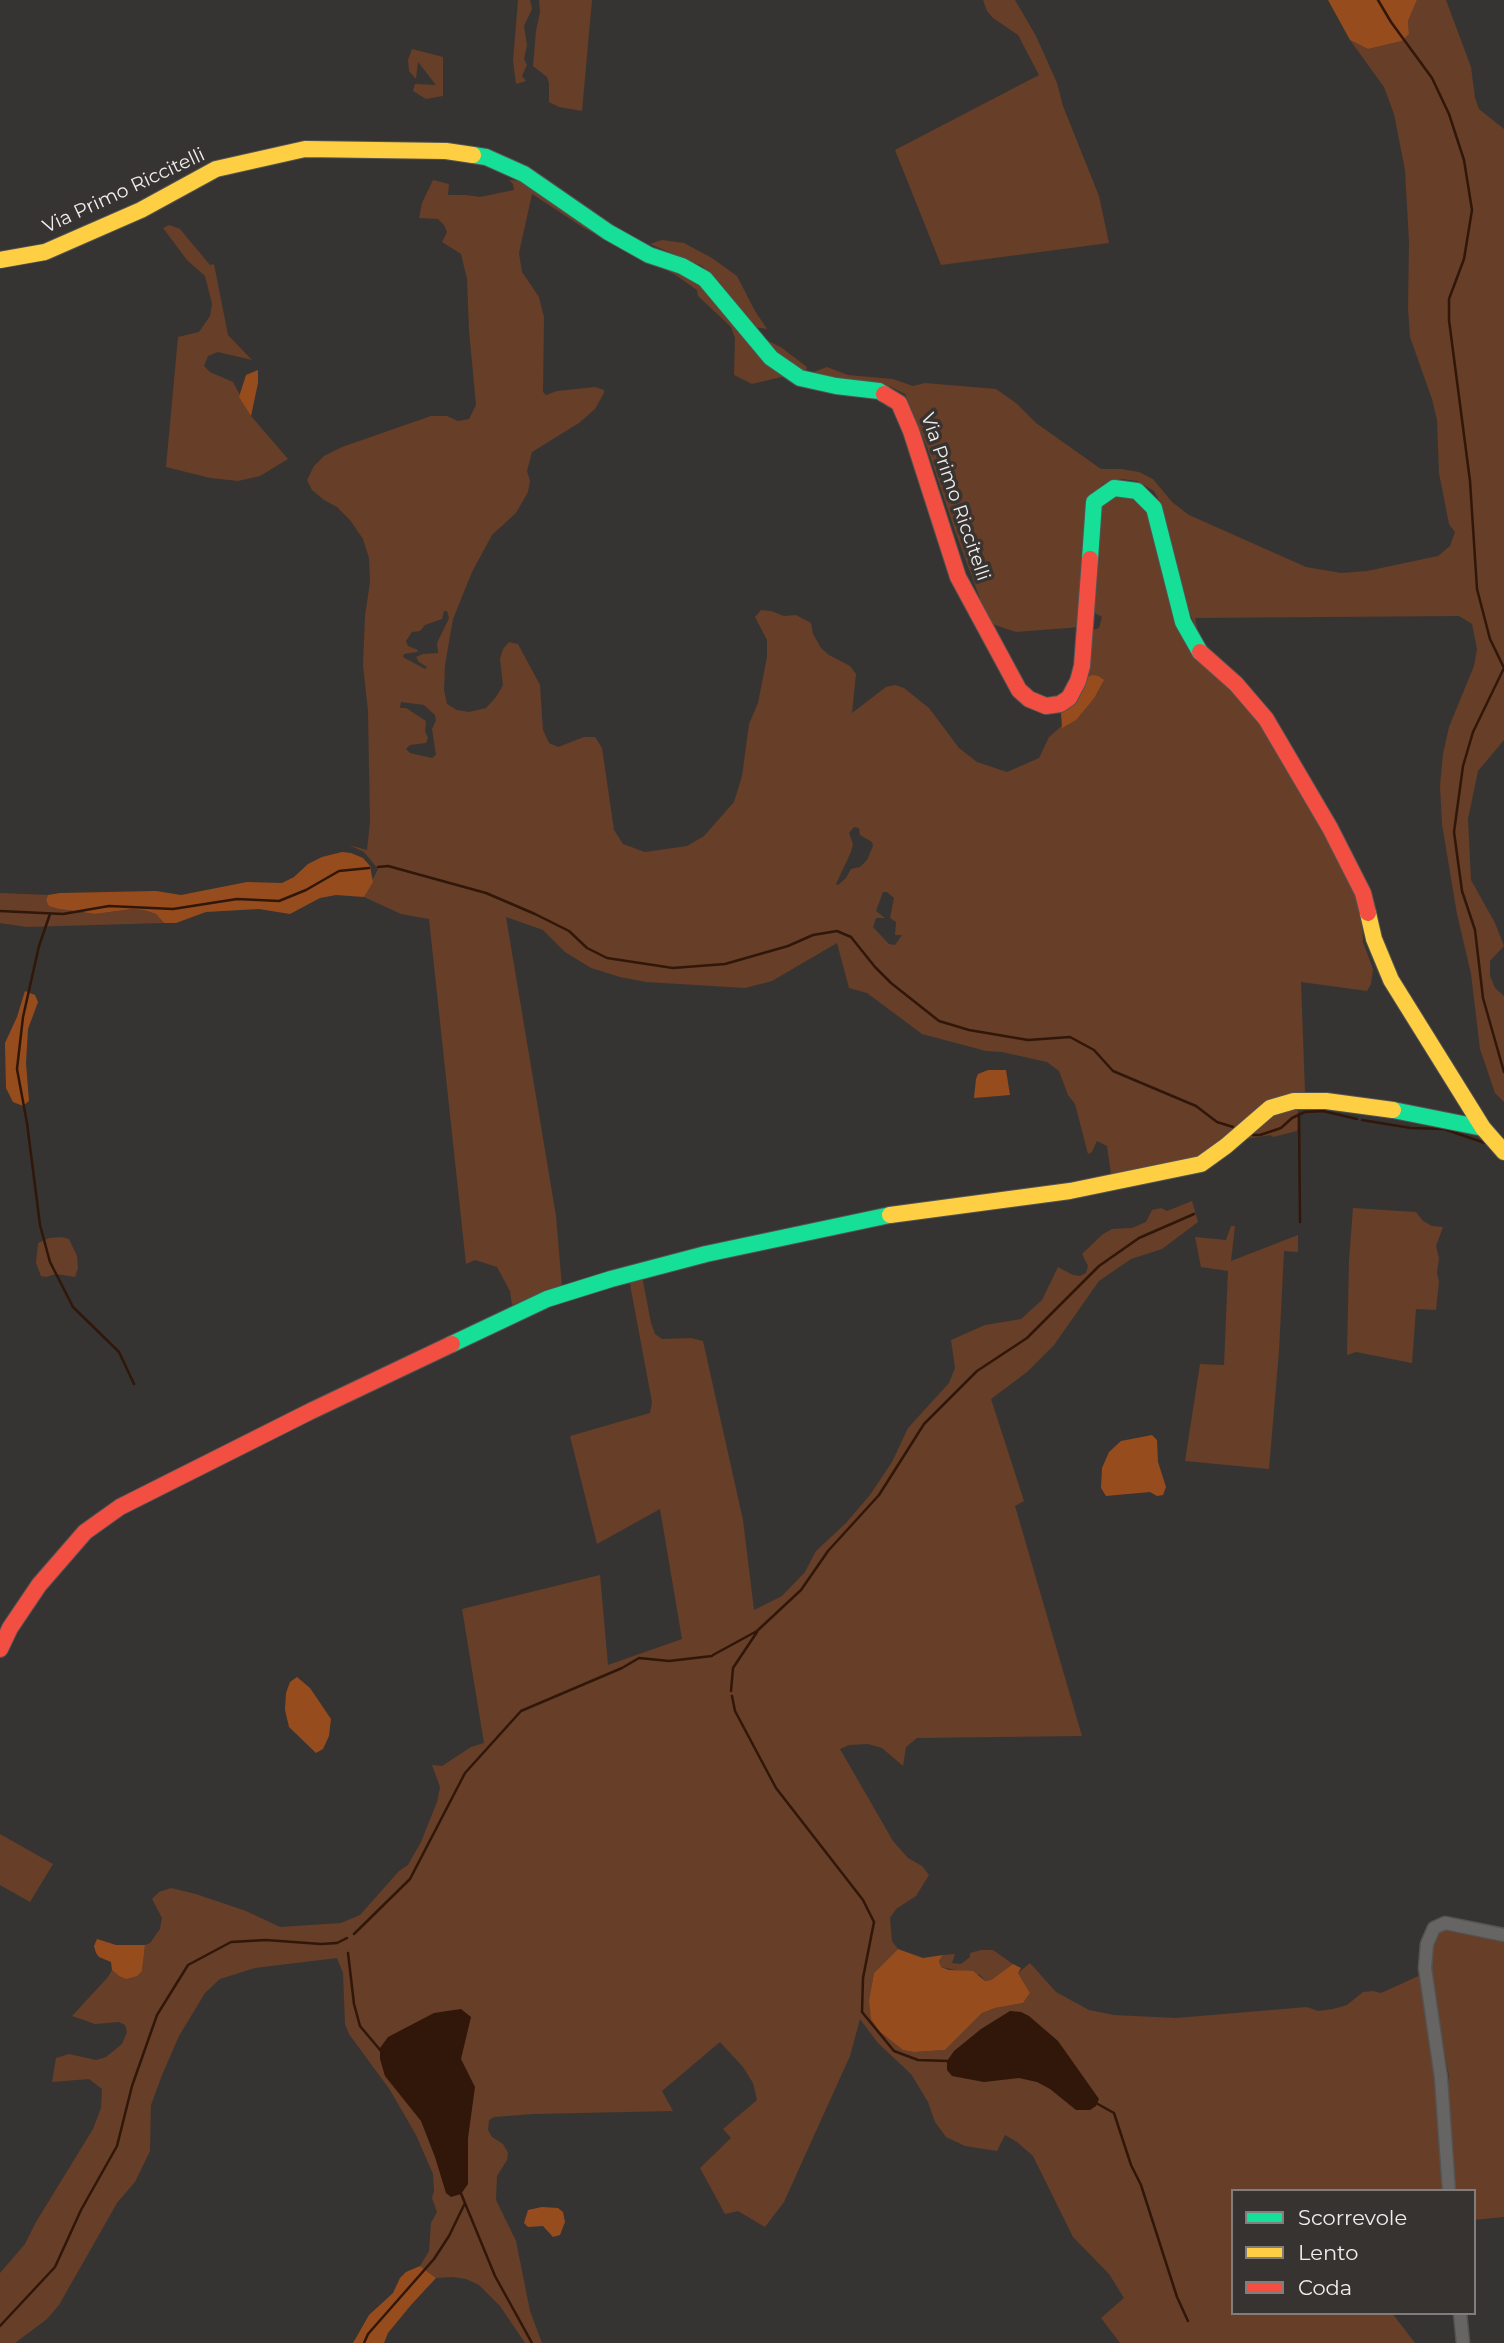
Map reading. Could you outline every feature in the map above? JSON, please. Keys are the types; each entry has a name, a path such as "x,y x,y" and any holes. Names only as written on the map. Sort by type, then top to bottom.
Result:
{"street":[{"name":"Via Primo Riccitelli","path":"0,260 45,252 141,210 216,169 305,149 446,151 486,157 524,174 608,232 649,255 682,266 705,279 771,358 800,379 879,390 899,403 912,432 958,577 1019,690 1029,699 1046,706 1060,704 1069,698 1082,666 1094,502 1114,488 1138,491 1154,508 1183,622 1201,653 1236,684 1266,719 1330,828 1363,893 1374,939 1391,980 1483,1128 1504,1152"},
{"path":"0,1649 10,1628 38,1585 85,1532 120,1507 301,1416 547,1299 706,1254 846,1223 913,1211 1070,1191 1201,1164 1270,1108 1294,1101 1337,1102 1411,1113 1483,1128"},
{"path":"1449,2189 1440,2071 1425,1968 1427,1944 1434,1928 1445,1923 1504,1935"},
{"path":"1460,2315 1463,2343"}],"shaded area":[{"path":"518,0 530,0 532,9 524,26 527,45 524,59 527,65 522,76 526,81 516,84 513,61"},
{"path":"539,0 592,0 582,111 559,107 549,102 547,77 533,66"},
{"path":"983,0 1015,0 1036,36 1057,83 1063,106 1099,196 1109,243 941,265 895,150 1039,75 1018,35 993,18"},
{"path":"1328,0 1417,0 1408,21 1409,34 1402,41 1368,49 1350,40"},
{"path":"1417,0 1446,0 1471,67 1479,109 1504,129 1504,740 1478,771 1468,819 1471,880 1495,923 1504,946 1490,961 1490,976 1495,988 1504,996 1504,1102 1495,1093 1480,1049 1471,974 1457,914 1442,824 1440,786 1443,754 1449,727 1474,666 1477,649 1472,624 1459,616 1195,618 1198,632 1186,605 1162,506 1154,491 1137,481 1122,479 1103,484 1090,503 1080,627 1016,632 989,623 927,447 905,394 889,386 871,382 814,377 786,360 763,338 782,348 811,373 827,367 848,375 893,379 913,386 925,383 996,389 1016,403 1036,423 1101,469 1139,472 1153,479 1172,502 1189,515 1306,567 1341,573 1367,571 1438,556 1450,546 1455,532 1449,524 1439,473 1437,420 1410,337 1405,170 1394,114 1384,87 1350,40 1368,49 1402,41 1409,34 1408,21"},
{"path":"412,49 443,57 443,96 426,99 413,91 415,84 436,85 418,62 416,79 409,71 408,60"},
{"path":"433,180 449,184 448,195 480,197 514,190 509,180 527,181 693,273 786,376 752,384 734,375 735,338 731,327 698,296 697,290 674,274 584,228 532,194 519,253 522,272 539,297 544,317 543,392 546,395 557,391 595,387 604,390 604,393 595,409 579,423 532,452 527,471 530,481 528,492 516,513 492,535 472,572 453,619 445,665 444,690 447,704 457,710 469,712 486,708 503,685 500,659 503,649 509,642 518,644 540,685 543,730 549,743 558,747 584,737 595,737 602,748 614,830 623,844 645,852 687,846 704,836 734,802 742,776 749,724 758,703 767,657 767,640 755,617 761,610 771,611 784,616 796,615 811,623 813,634 821,648 850,666 856,674 852,713 886,687 895,685 904,688 929,708 959,748 977,762 1007,772 1039,758 1049,737 1095,697 1102,684 1103,680 1086,678 1090,631 1099,628 1102,617 1091,611 1102,505 1109,495 1147,502 1177,610 1260,715 1349,870 1362,917 1363,942 1373,969 1367,991 1301,982 1305,1092 1295,1095 1201,1156 1111,1174 1107,1146 1097,1141 1092,1152 1088,1154 1075,1104 1068,1095 1059,1071 1047,1062 986,1051 922,1034 867,993 849,988 837,943 772,981 745,988 646,982 591,968 565,952 543,930 506,917 556,1216 562,1287 512,1305 510,1291 497,1267 475,1260 466,1264 429,919 401,914 364,897 378,869 364,852 349,845 367,850 370,822 368,711 363,665 365,616 370,582 369,558 363,539 350,520 337,507 312,490 307,480 314,466 324,456 342,447 431,416 447,416 458,421 469,419 476,405 467,279 461,254 442,242 447,232 438,219 419,218 422,203","holes":["444,611 447,611 449,618 437,643 438,653 416,657 427,667 425,669 403,657 404,654 418,650 408,646 406,641 412,632 420,631 425,625 442,619","401,702 424,705 435,715 432,729 436,755 432,758 410,753 406,749 410,745 426,743 426,721 406,708 400,708","854,827 859,828 860,835 872,842 873,846 867,860 860,867 851,869 838,885 836,884 853,844 849,833","883,892 894,898 890,918 896,922 895,935 902,935 895,945 889,944 873,927 876,918 885,918 876,911"]},
{"path":"169,225 180,229 210,265 214,264 228,335 252,360 218,352 208,356 204,366 210,372 233,382 251,416 288,459 260,476 238,481 210,478 166,467 178,337 199,332 210,316 212,304 205,276 187,260 163,228"},
{"path":"662,240 684,243 737,276 767,329 754,327 721,284 702,266 650,244"},
{"path":"258,370 251,416 239,397 246,375"},
{"path":"1092,675 1104,680 1095,697 1076,720 1062,728 1061,713 1073,705 1086,678"},
{"path":"342,852 363,858 370,866 373,882 364,897 336,895 320,898 290,914 259,909 206,912 176,923 164,923 156,914 144,910 95,914 59,909 49,906 46,900 48,895 60,893 156,891 181,895 247,882 282,883 294,877 308,864"},
{"path":"0,893 48,895 46,900 59,909 77,912 95,914 144,910 156,914 164,923 27,927 0,923"},
{"path":"25,991 35,995 38,1002 28,1029 26,1063 29,1101 23,1106 13,1102 6,1088 5,1043"},
{"path":"988,1070 1006,1070 1010,1095 974,1098 978,1074"},
{"path":"1295,1106 1298,1110 1297,1131 1273,1137 1270,1135 1240,1140 1268,1116"},
{"path":"1192,1201 1198,1222 1162,1249 1131,1259 1099,1281 1054,1345 1027,1372 991,1399 1024,1501 1015,1506 1082,1736 917,1738 906,1747 903,1766 882,1748 868,1744 849,1745 840,1749 893,1841 929,1875 916,1896 896,1909 890,1918 892,1941 898,1949 874,1973 869,2000 880,2032 903,2050 914,2052 945,2050 982,2013 1023,2003 1030,1993 1018,1973 1030,1963 1056,1992 1089,2010 1114,2015 1176,2018 1307,2007 1318,2011 1333,2009 1347,2005 1363,1992 1381,1993 1425,1973 1448,2189 1231,2189 1231,2315 1394,2315 1415,2343 1120,2343 1101,2318 1124,2298 1109,2274 1073,2237 1033,2156 1005,2135 997,2151 965,2146 946,2137 935,2122 928,2102 911,2074 878,2043 860,2019 850,2056 784,2202 765,2227 738,2211 725,2214 700,2168 731,2138 723,2129 757,2100 753,2083 743,2067 720,2042 662,2091 673,2111 533,2114 494,2117 489,2120 488,2130 492,2137 503,2144 508,2153 507,2160 497,2176 496,2200 516,2241 530,2311 542,2343 525,2343 500,2306 479,2285 466,2279 436,2278 420,2266 429,2251 431,2223 437,2212 432,2198 433,2174 416,2135 390,2090 349,2034 345,2024 343,1973 337,1958 255,1968 220,1979 205,1993 179,2036 162,2075 151,2105 150,2151 135,2182 117,2203 59,2305 47,2319 15,2343 0,2343 0,2273 25,2244 93,2129 101,2108 102,2089 89,2079 52,2082 56,2058 69,2054 96,2060 106,2057 122,2044 127,2032 125,2025 119,2022 95,2024 72,2016 112,1970 119,1976 142,1971 145,1945 150,1943 160,1929 162,1918 152,1899 159,1892 171,1888 246,1911 280,1927 341,1923 360,1915 399,1871 408,1865 421,1842 440,1787 432,1765 442,1766 471,1747 484,1743 462,1609 600,1575 608,1665 682,1639 660,1509 597,1544 570,1436 650,1413 652,1402 629,1279 642,1276 655,1334 662,1339 691,1338 703,1341 743,1520 754,1610 782,1596 805,1572 816,1551 846,1523 870,1495 892,1462 908,1428 949,1383 955,1368 951,1340 985,1325 1021,1319 1042,1300 1058,1267 1073,1275 1086,1273 1088,1266 1082,1254 1103,1234 1112,1229 1132,1228 1146,1222 1152,1210 1161,1208 1167,1211"},
{"path":"1353,1208 1416,1212 1423,1221 1432,1226 1443,1227 1436,1246 1439,1281 1436,1310 1416,1309 1412,1363 1356,1352 1347,1355"},
{"path":"1231,1226 1235,1226 1231,1261 1298,1235 1298,1252 1284,1251 1269,1469 1185,1461 1200,1364 1224,1365 1228,1271 1201,1267 1195,1237 1226,1240"},
{"path":"49,1238 69,1239 77,1256 78,1268 75,1277 56,1274 41,1276 36,1263 38,1243"},
{"path":"1152,1435 1157,1440 1158,1462 1166,1487 1163,1495 1157,1496 1150,1492 1106,1496 1101,1488 1102,1468 1109,1452 1121,1441"},
{"path":"297,1677 310,1688 331,1719 329,1736 323,1749 316,1753 289,1727 285,1710 286,1693 290,1682"},
{"path":"0,1834 53,1864 30,1902 0,1885"},
{"path":"1447,1927 1504,1938 1504,2217 1476,2220 1476,2189 1455,2189 1449,2120 1449,2077 1431,1975 1431,1944 1439,1931"},
{"path":"97,1939 116,1945 145,1945 142,1971 137,1976 126,1979 119,1976 112,1970 111,1962 96,1953 94,1946"},
{"path":"898,1949 923,1958 943,1955 939,1961 941,1967 973,1971 985,1981 991,1980 1013,1964 1021,1968 1018,1973 1030,1993 1023,2003 982,2013 945,2050 903,2050 880,2032 871,2019 869,2000 874,1973"},
{"path":"993,1950 1013,1964 991,1980 985,1981 980,1975 941,1967 939,1961 943,1955 955,1954 952,1963 961,1964 970,1957 970,1953"},
{"path":"461,2009 471,2017 461,2059 475,2087 468,2138 468,2184 461,2194 451,2197 446,2193 421,2121 385,2076 380,2048 388,2037 434,2013"},
{"path":"1010,2011 1029,2016 1058,2041 1099,2099 1096,2106 1090,2110 1076,2110 1050,2089 1037,2082 1019,2078 984,2082 952,2076 947,2070 947,2061 954,2051 981,2029"},
{"path":"558,2208 563,2212 565,2222 560,2235 553,2237 543,2226 528,2227 524,2223 528,2210"},
{"path":"420,2266 436,2278 388,2333 384,2343 353,2343 369,2315 393,2293 400,2278"}],"waterway":[{"path":"1378,0 1432,78 1449,114 1464,160 1472,210 1464,259 1449,299 1449,320 1470,481 1477,589 1490,639 1504,668"},
{"path":"1504,668 1473,732 1463,766 1454,832 1462,891 1475,930 1483,998 1504,1072"},
{"path":"378,867 388,866 486,893 569,931 587,948 607,958 673,968 725,964 788,946 813,935 837,931 851,937 891,983 939,1021 969,1030 1028,1040 1070,1037 1094,1050 1113,1071 1196,1106 1217,1122 1233,1127"},
{"path":"0,911 63,914 109,906 173,909 237,899 279,901 306,890 339,871 369,868"},
{"path":"50,914 39,946 23,1017 17,1069 40,1225 50,1262 73,1307 119,1352 134,1384"},
{"path":"1252,1135 1281,1128 1292,1118 1305,1112 1323,1111 1357,1119"},
{"path":"1299,1114 1300,1222"},
{"path":"1362,1120 1411,1128 1444,1129 1485,1143"},
{"path":"713,1655 757,1631 801,1590 828,1551 879,1495 924,1424 977,1371 1027,1338 1099,1266 1139,1238 1194,1214"},
{"path":"731,1691 733,1668 757,1632"},
{"path":"354,1934 410,1879 465,1773 521,1711 622,1668 639,1658 669,1661 712,1656"},
{"path":"732,1696 735,1711 776,1788 863,1900 874,1922 863,1978 862,2012 894,2051 918,2060 948,2061"},
{"path":"0,2326 55,2267 81,2210 117,2146 132,2086 157,2015 188,1965 231,1942 266,1940 321,1944 337,1943 347,1938"},
{"path":"348,1953 354,2004 360,2026 381,2051"},
{"path":"1096,2103 1114,2113 1131,2165 1141,2185 1177,2297 1188,2321"},
{"path":"460,2191 495,2276 532,2343"},
{"path":"364,2343 368,2334 434,2259 465,2203"}],"traffic: fast":[{"path":"473,155 486,157 524,174 608,232 649,255 682,266 705,279 771,358 800,378 884,394"},
{"path":"1090,559 1094,502 1114,488 1137,491 1154,508 1183,622 1200,652"},
{"path":"1393,1110 1483,1128"},
{"path":"452,1344 547,1299 611,1279 706,1254 890,1215"}],"traffic: slow":[{"path":"0,260 45,252 141,210 216,169 305,149 446,151 473,155"},
{"path":"1368,913 1374,939 1391,980 1483,1128 1504,1152"},
{"path":"890,1215 1070,1191 1201,1164 1270,1108 1294,1101 1326,1101 1393,1110"}],"traffic: jam":[{"path":"884,394 899,403 911,431 958,577 1019,690 1029,699 1046,706 1060,704 1069,698 1078,681 1082,666 1090,559"},
{"path":"1200,652 1236,684 1266,719 1330,828 1363,893 1368,913"},
{"path":"0,1649 10,1628 39,1585 85,1532 120,1507 452,1344"}]}
